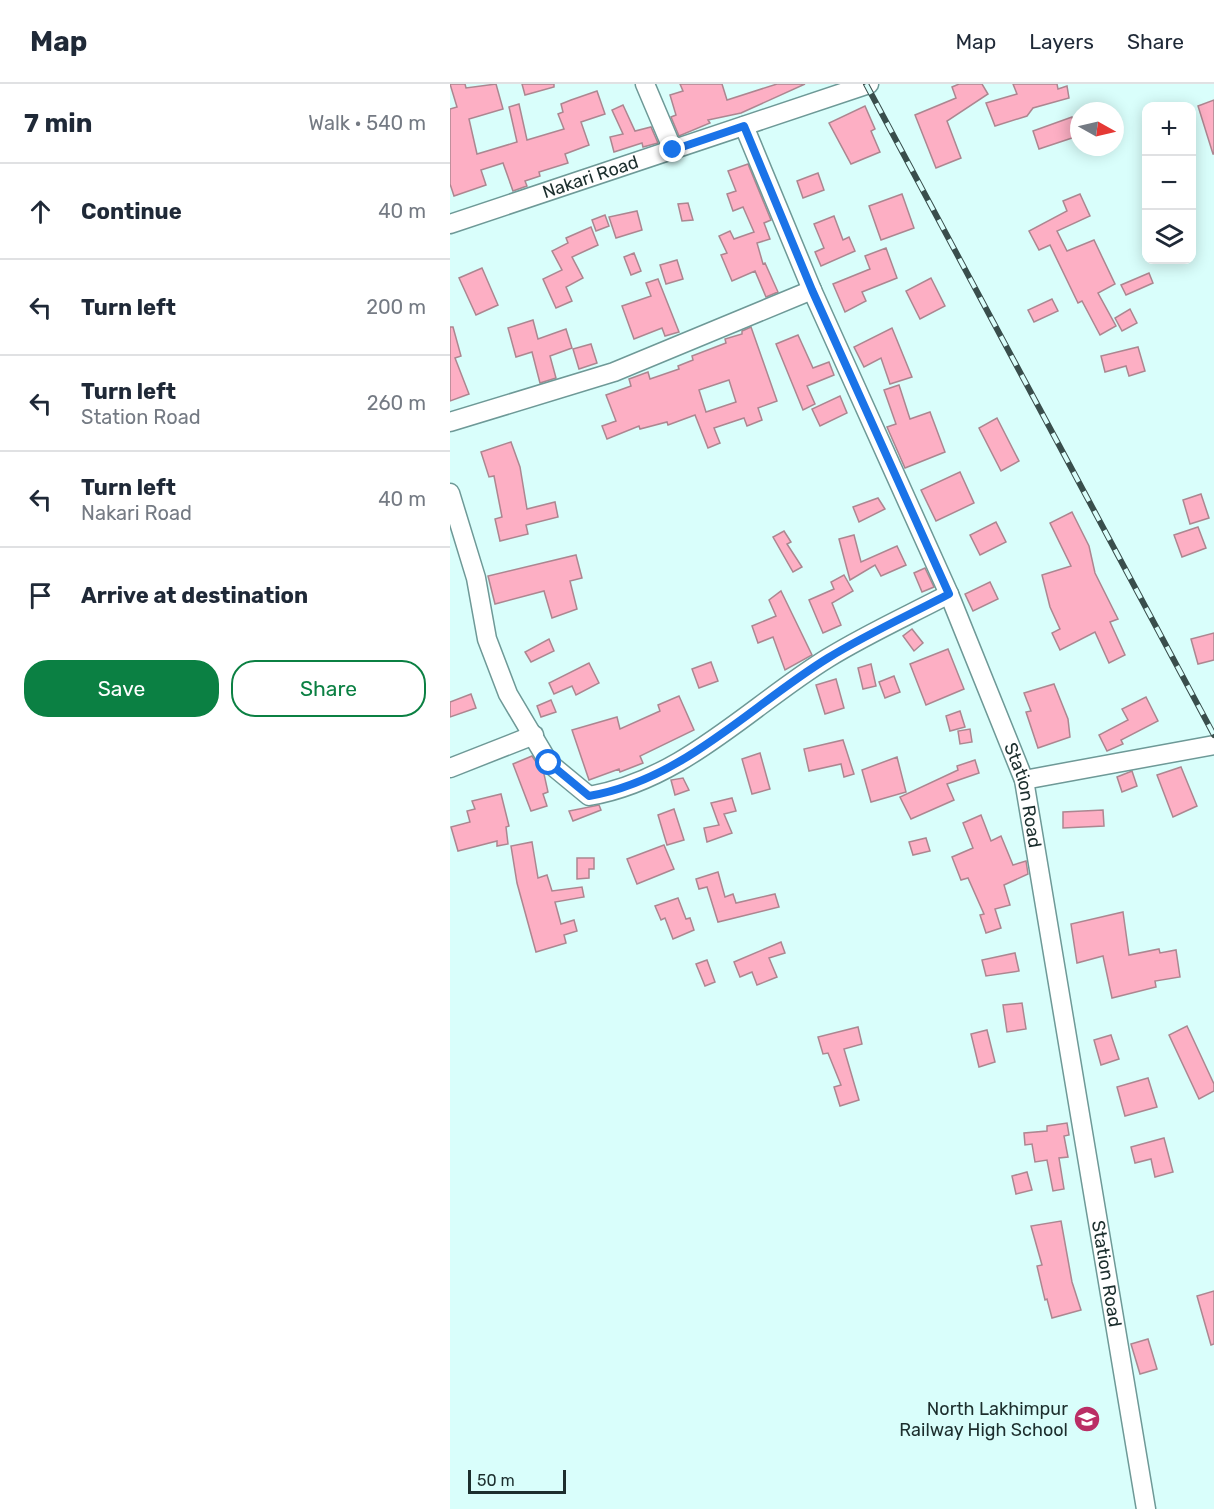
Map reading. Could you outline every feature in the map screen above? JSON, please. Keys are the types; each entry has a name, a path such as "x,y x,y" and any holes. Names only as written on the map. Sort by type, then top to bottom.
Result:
{"street":[{"path":"645,84 673,150"},
{"name":"Nakari Road","path":"450,224 868,84"},
{"name":"Station Road","path":"744,126 812,290 949,594 1023,780 1146,1509"},
{"path":"450,422 614,372 812,290"},
{"path":"450,493 476,578 488,639 508,694 549,763 589,796 609,792 705,747 828,658 949,594"},
{"path":"450,768 534,735"},
{"path":"1023,780 1214,745"}],"building":[{"path":"450,84 465,84 466,88 496,84 503,109 469,119 477,154 517,142 509,107 519,104 527,140 564,129 558,114 563,112 561,104 597,91 605,114 581,122 589,145 565,154 568,163 539,172 540,176 525,181 527,186 513,191 503,163 481,170 486,185 454,196 450,184 450,109 457,107"},
{"path":"522,84 554,84 554,87 525,95"},
{"path":"680,84 722,84 727,100 777,84 805,84 741,113 708,120 710,123 679,136 671,117 676,115 670,95 683,91"},
{"path":"959,84 982,84 988,94 947,121 961,158 936,168 915,115 956,98 952,87"},
{"path":"1013,84 1057,84 1058,89 1067,86 1069,98 1033,108 1027,116 995,126 986,103 1017,94"},
{"path":"1214,100 1214,154 1213,154 1198,106"},
{"path":"623,105 635,131 651,127 658,143 643,147 642,143 614,152 610,137 623,134 612,110"},
{"path":"865,106 875,129 871,131 880,152 851,164 829,123"},
{"path":"1070,118 1070,139 1039,149 1033,131"},
{"path":"748,164 771,220 764,223 770,239 757,243 763,264 765,263 778,292 766,297 755,271 732,281 721,255 727,253 719,236 730,231 734,239 754,232 743,207 733,211 727,194 736,191 728,171"},
{"path":"818,173 824,190 803,198 797,181"},
{"path":"902,194 914,228 881,240 869,206"},
{"path":"1080,194 1090,216 1057,231 1067,251 1094,240 1115,284 1098,293 1116,326 1100,335 1082,301 1078,303 1050,245 1039,250 1029,231 1067,211 1063,201"},
{"path":"688,203 693,220 682,221 678,204"},
{"path":"637,211 642,230 616,238 609,217"},
{"path":"605,215 609,226 596,231 592,220"},
{"path":"834,216 843,240 849,237 855,251 821,266 815,252 824,248 814,224"},
{"path":"591,227 598,245 572,257 583,278 566,287 572,301 556,308 543,279 562,270 552,251 568,243 566,238"},
{"path":"886,248 897,278 862,292 866,301 845,312 833,284 870,269 865,256"},
{"path":"634,253 641,271 631,275 624,257"},
{"path":"677,260 683,279 666,284 660,265"},
{"path":"482,268 498,305 476,315 459,278"},
{"path":"1149,273 1153,283 1126,295 1121,285"},
{"path":"931,278 945,306 920,319 906,291"},
{"path":"658,279 679,332 665,336 662,328 634,339 622,306 651,296 646,283"},
{"path":"1052,299 1058,311 1034,322 1028,310"},
{"path":"1130,309 1137,323 1122,331 1115,318"},
{"path":"533,320 538,339 566,329 572,348 550,356 556,378 540,383 532,352 516,357 508,328"},
{"path":"450,327 453,327 461,356 455,358 469,394 450,401"},
{"path":"751,327 777,401 758,408 762,420 747,426 744,418 714,428 720,443 708,448 695,415 668,425 667,422 640,429 639,426 607,439 602,426 616,421 606,395 631,386 629,379 648,372 650,379 679,369 678,366 693,360 692,356 726,343 725,339 742,334 742,331","holes":["729,380 736,402 706,412 699,390"]},
{"path":"892,328 912,377 890,384 881,358 864,367 854,347"},
{"path":"798,335 813,368 829,362 834,375 807,386 815,404 803,410 776,344"},
{"path":"591,344 597,363 579,369 573,349"},
{"path":"1138,347 1145,371 1129,376 1126,366 1105,372 1101,356"},
{"path":"899,385 910,419 930,412 945,452 905,468 887,427 896,424 884,390"},
{"path":"840,396 847,413 820,426 812,409"},
{"path":"997,418 1019,461 1001,471 979,428"},
{"path":"511,442 520,467 527,509 555,502 558,517 526,525 528,534 500,541 495,519 502,517 494,476 489,477 481,452"},
{"path":"960,472 974,503 936,521 921,490"},
{"path":"1201,494 1209,518 1190,524 1183,500"},
{"path":"878,498 885,509 859,522 853,507"},
{"path":"1072,512 1089,546 1095,573 1118,619 1110,622 1125,655 1109,663 1095,632 1060,650 1052,633 1060,629 1050,607 1042,575 1071,566 1050,523"},
{"path":"996,522 1006,542 980,555 970,535"},
{"path":"1198,527 1206,548 1182,557 1174,535"},
{"path":"784,531 791,542 787,544 802,567 793,572 773,537"},
{"path":"854,535 861,562 897,546 906,565 881,576 875,565 850,580 839,539"},
{"path":"576,555 582,578 570,581 577,609 552,618 544,591 495,604 488,576"},
{"path":"925,568 934,587 922,592 914,573"},
{"path":"844,575 853,591 832,603 841,625 823,633 809,600 834,589 831,582"},
{"path":"990,582 998,599 973,611 965,594"},
{"path":"781,591 812,655 785,670 773,637 758,643 752,626 776,616 769,600"},
{"path":"912,629 923,643 914,651 903,636"},
{"path":"1214,633 1214,660 1198,664 1191,639"},
{"path":"549,639 554,651 531,662 525,652"},
{"path":"948,649 964,689 926,705 910,664"},
{"path":"711,662 718,681 699,688 692,669"},
{"path":"589,663 599,683 576,695 572,686 554,694 549,683"},
{"path":"871,664 876,686 863,689 858,668"},
{"path":"894,676 900,692 885,698 879,682"},
{"path":"836,679 844,708 825,714 816,685"},
{"path":"1054,684 1068,719 1070,737 1038,748 1026,712 1031,711 1024,693"},
{"path":"471,694 476,708 450,717 450,702"},
{"path":"679,696 694,730 640,756 643,763 589,780 572,730 617,717 620,729 660,711 658,705"},
{"path":"1146,697 1158,721 1121,740 1123,744 1107,751 1099,735 1128,720 1122,709"},
{"path":"551,700 556,712 541,717 537,706"},
{"path":"960,711 965,727 950,731 946,716"},
{"path":"970,729 972,742 960,744 958,731"},
{"path":"843,740 854,774 844,777 841,764 809,771 804,749"},
{"path":"760,753 770,789 752,794 742,759"},
{"path":"532,756 544,774 548,792 543,794 547,806 531,811 513,764"},
{"path":"897,757 906,792 871,802 862,770"},
{"path":"975,760 979,773 947,784 954,800 911,819 900,797 958,770 957,766"},
{"path":"1181,767 1197,806 1173,817 1157,775"},
{"path":"1132,771 1137,786 1122,792 1117,777"},
{"path":"683,778 689,790 675,795 671,780"},
{"path":"501,794 509,826 506,827 508,844 497,846 497,841 458,851 451,827 470,822 467,811 475,809 472,801"},
{"path":"732,798 736,811 724,814 732,833 707,842 704,828 719,825 711,803"},
{"path":"599,805 601,810 573,821 569,811"},
{"path":"674,809 684,840 667,845 658,815"},
{"path":"1103,810 1104,826 1063,828 1063,812"},
{"path":"981,815 991,841 1001,836 1013,865 1026,861 1028,874 1004,885 1010,905 995,909 1001,928 986,933 980,915 984,914 968,878 961,880 952,857 973,848 963,823"},
{"path":"926,838 930,851 913,855 909,842"},
{"path":"532,842 538,878 547,875 552,891 582,887 584,897 555,902 561,924 574,920 577,931 564,935 566,943 536,952 517,883 511,846"},
{"path":"664,845 674,869 637,884 627,859"},
{"path":"577,858 594,858 594,869 589,869 589,878 577,879"},
{"path":"718,872 725,897 733,894 736,903 775,894 779,907 718,922 707,887 699,889 696,879"},
{"path":"678,898 686,919 690,918 694,930 673,939 665,918 661,920 655,906"},
{"path":"1123,912 1129,955 1159,949 1160,953 1176,950 1180,977 1155,981 1156,987 1112,998 1103,956 1077,963 1071,924"},
{"path":"781,942 785,953 769,958 777,977 757,985 752,972 740,977 734,962"},
{"path":"1015,953 1019,971 986,976 982,960"},
{"path":"707,960 715,982 705,986 696,964"},
{"path":"1022,1003 1026,1029 1007,1032 1003,1005"},
{"path":"1187,1026 1214,1084 1214,1091 1199,1099 1169,1035"},
{"path":"858,1027 862,1044 844,1049 859,1100 840,1106 834,1087 841,1085 828,1053 823,1054 818,1037"},
{"path":"987,1030 995,1062 979,1067 971,1034"},
{"path":"1111,1035 1119,1059 1101,1065 1094,1040"},
{"path":"1148,1078 1157,1107 1125,1116 1117,1087"},
{"path":"1067,1123 1069,1135 1064,1136 1068,1157 1059,1158 1064,1189 1053,1191 1047,1160 1035,1162 1032,1144 1025,1145 1024,1133 1047,1131 1047,1126"},
{"path":"1164,1138 1173,1172 1155,1177 1151,1159 1135,1163 1131,1147"},
{"path":"1027,1172 1032,1190 1016,1194 1012,1176"},
{"path":"1061,1221 1072,1282 1081,1310 1052,1318 1037,1266 1042,1265 1031,1226"},
{"path":"1214,1291 1214,1344 1211,1345 1197,1296"},
{"path":"1148,1339 1157,1369 1140,1374 1131,1344"}],"railway":[{"path":"866,84 1214,735"}],"place":[{"name":"North Lakhimpur Railway High School","path":"1087,1419"}],"route":[{"path":"549,763 589,796 609,792 658,772 705,747 828,658 949,594 812,290 744,126 673,150"}]}
